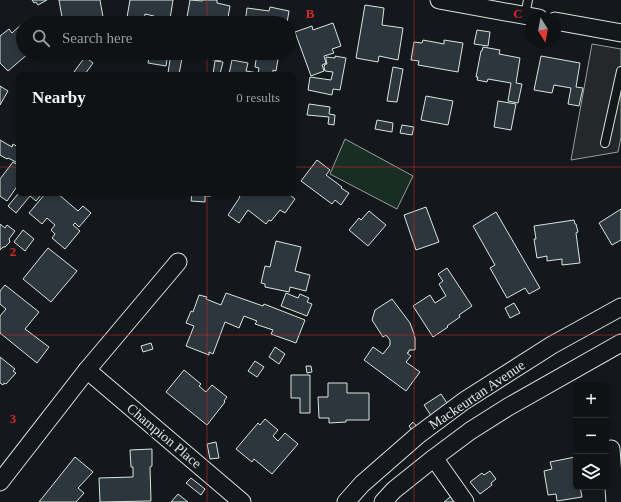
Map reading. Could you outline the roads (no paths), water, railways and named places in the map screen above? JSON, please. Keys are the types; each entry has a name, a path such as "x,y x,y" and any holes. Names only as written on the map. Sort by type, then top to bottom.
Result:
{"street":[{"path":"440,0 531,11"},
{"path":"561,22 621,33"},
{"path":"0,482 87,370 178,262"},
{"name":"Mackeurtan Avenue","path":"346,502 362,484 417,436 464,401 552,345 621,307"},
{"name":"Mackeurtan Avenue","path":"383,502 394,490 470,432 508,407 621,343"},
{"name":"Champion Place","path":"87,370 242,502"},
{"path":"611,450 615,502"},
{"path":"434,458 465,502"}],"lane":[{"path":"605,144 621,71"}]}
